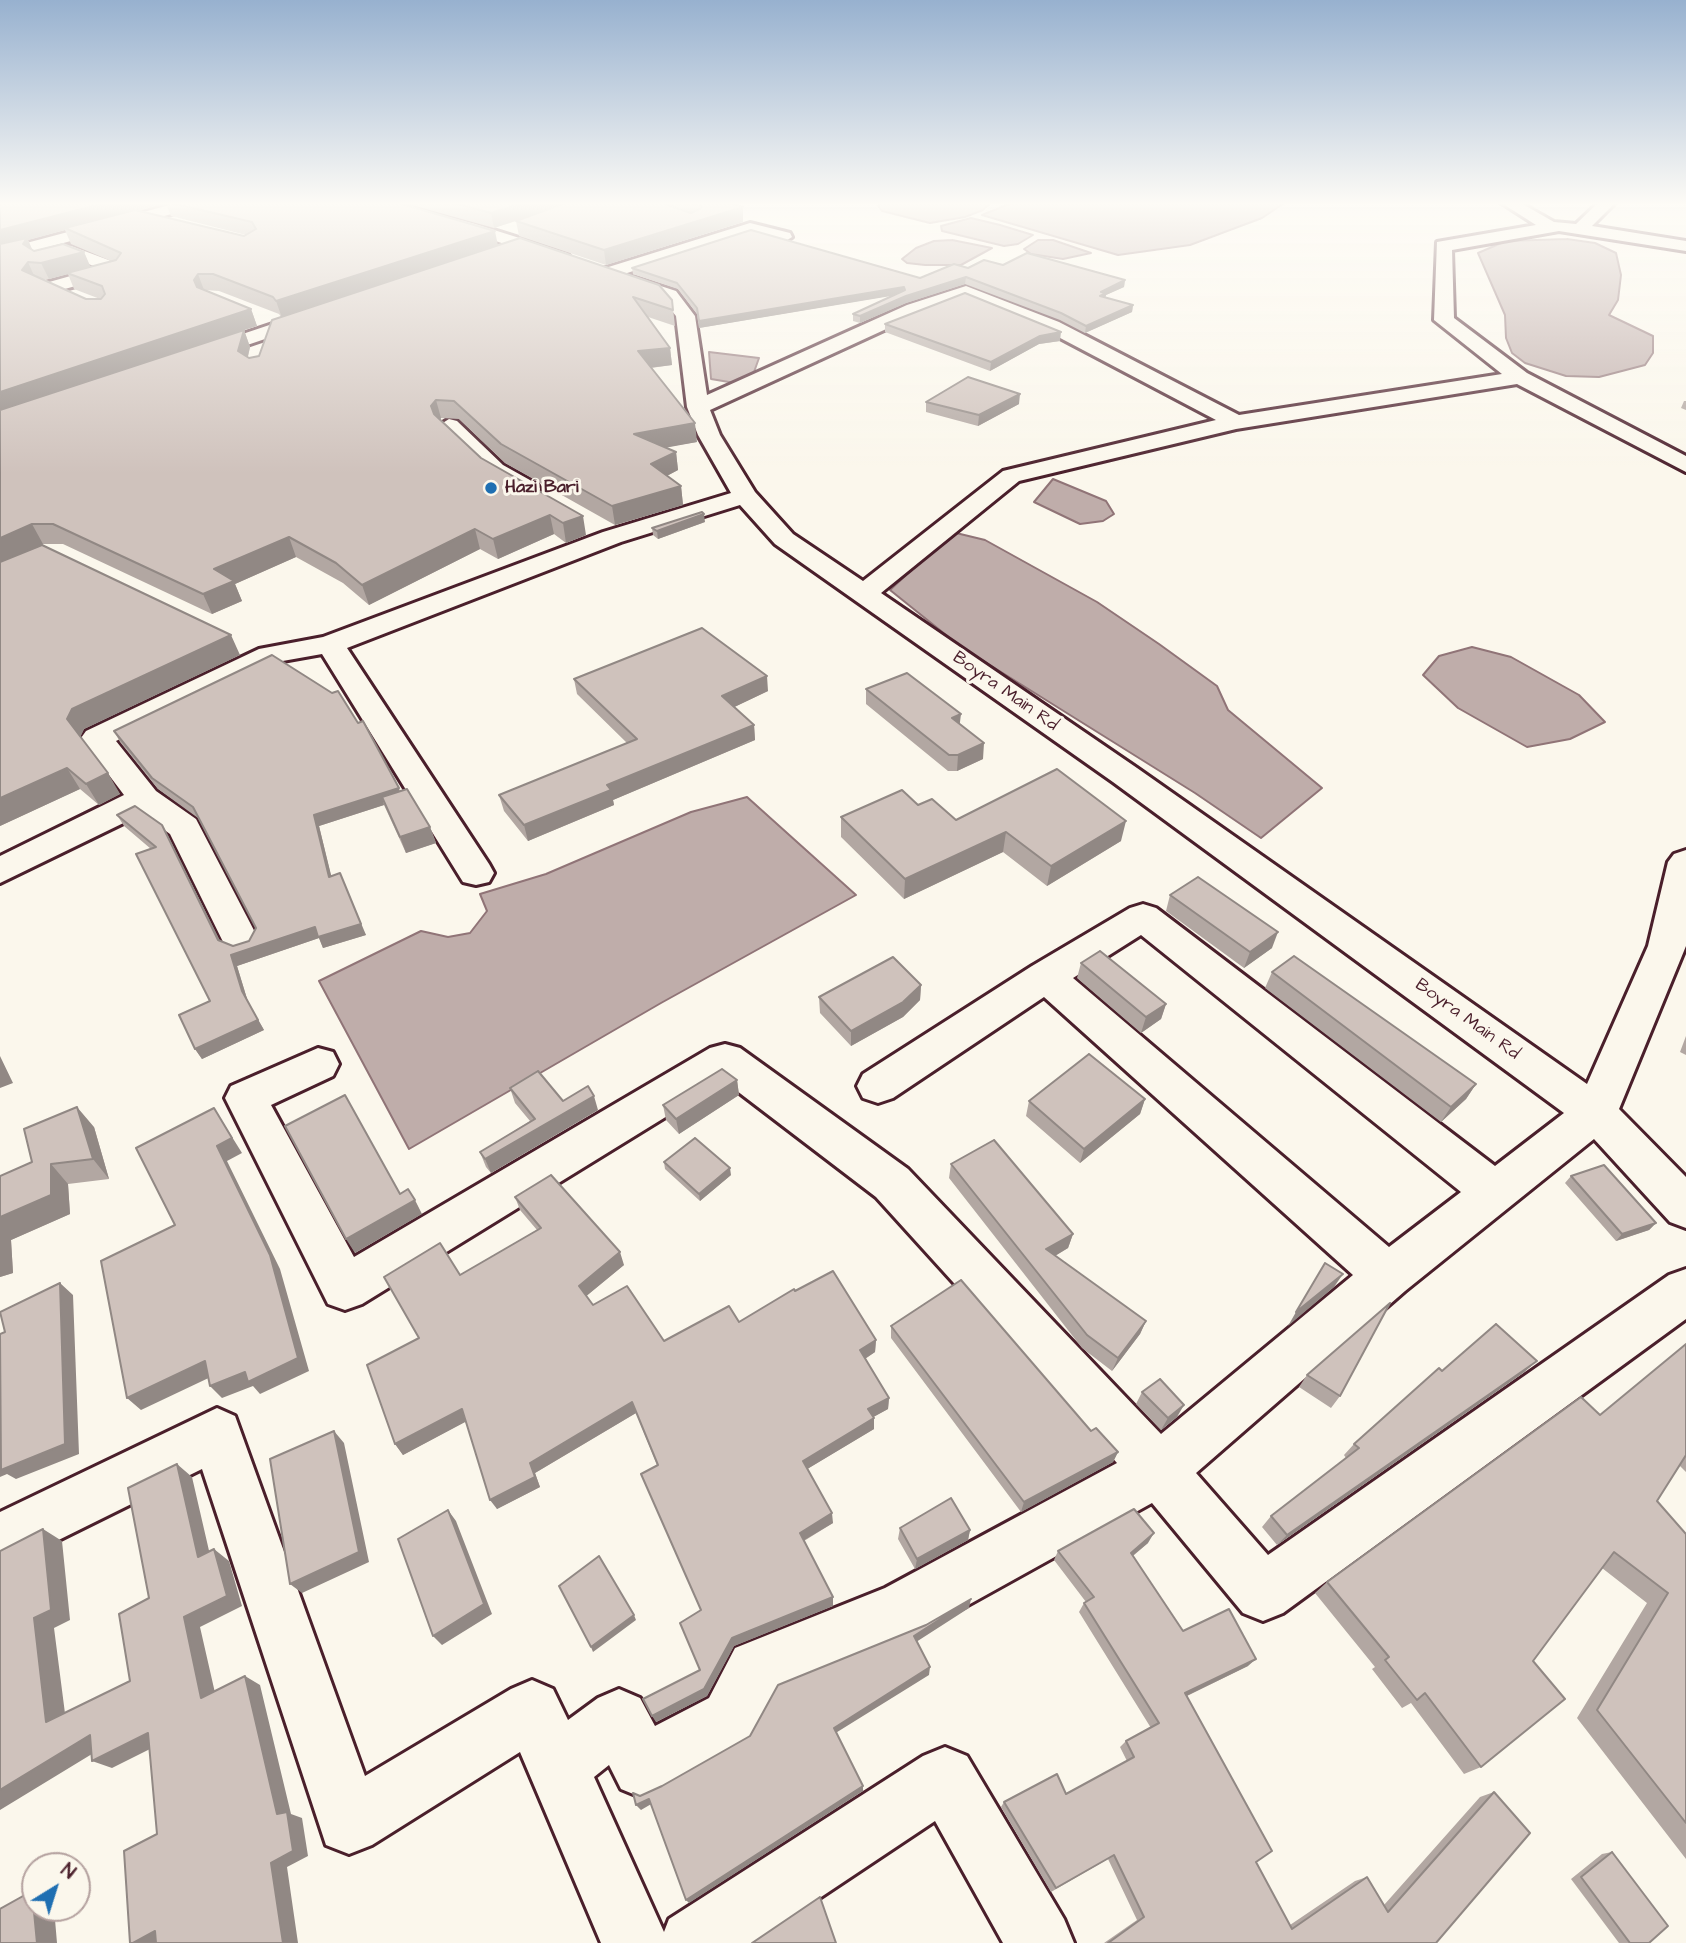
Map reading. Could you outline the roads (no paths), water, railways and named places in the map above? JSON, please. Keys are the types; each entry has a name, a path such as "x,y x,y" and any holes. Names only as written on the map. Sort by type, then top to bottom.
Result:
{"street":[{"path":"60,293 80,301"},
{"name":"Boyra Main Rd","path":"663,293 669,295 685,316 698,407 709,435 745,496 784,539 1125,775 1597,1113 1686,1208"},
{"path":"698,407 914,309 964,293"},
{"path":"968,293 1052,326 1236,422"},
{"path":"1444,293 1444,320 1520,377 1686,465"},
{"path":"179,362 264,323 333,310"},
{"path":"261,355 264,323"},
{"path":"863,594 1011,476 1236,422 1520,377"},
{"path":"449,426 495,470 553,504"},
{"path":"240,940 184,827 144,799 97,738 269,655 330,644 600,531 745,496"},
{"path":"233,638 269,655"},
{"path":"330,644 476,873"},
{"path":"0,871 144,799"},
{"path":"556,1767 619,1719 643,1767 730,1719 756,1669 903,1610 1159,1471 1388,1276 1597,1113 1667,946 1684,880"},
{"path":"878,1086 1046,976 1143,917 1496,1193"},
{"path":"1046,976 1388,1276"},
{"path":"318,1063 246,1098 345,1288 725,1060 892,1183 1159,1471 1263,1594 1686,1291"},
{"path":"0,1541 217,1434 349,1822 532,1710 635,1943"},
{"path":"693,1943 945,1778 1040,1943"}],"place":[{"name":"Hazi Bari","path":"491,488"}]}
